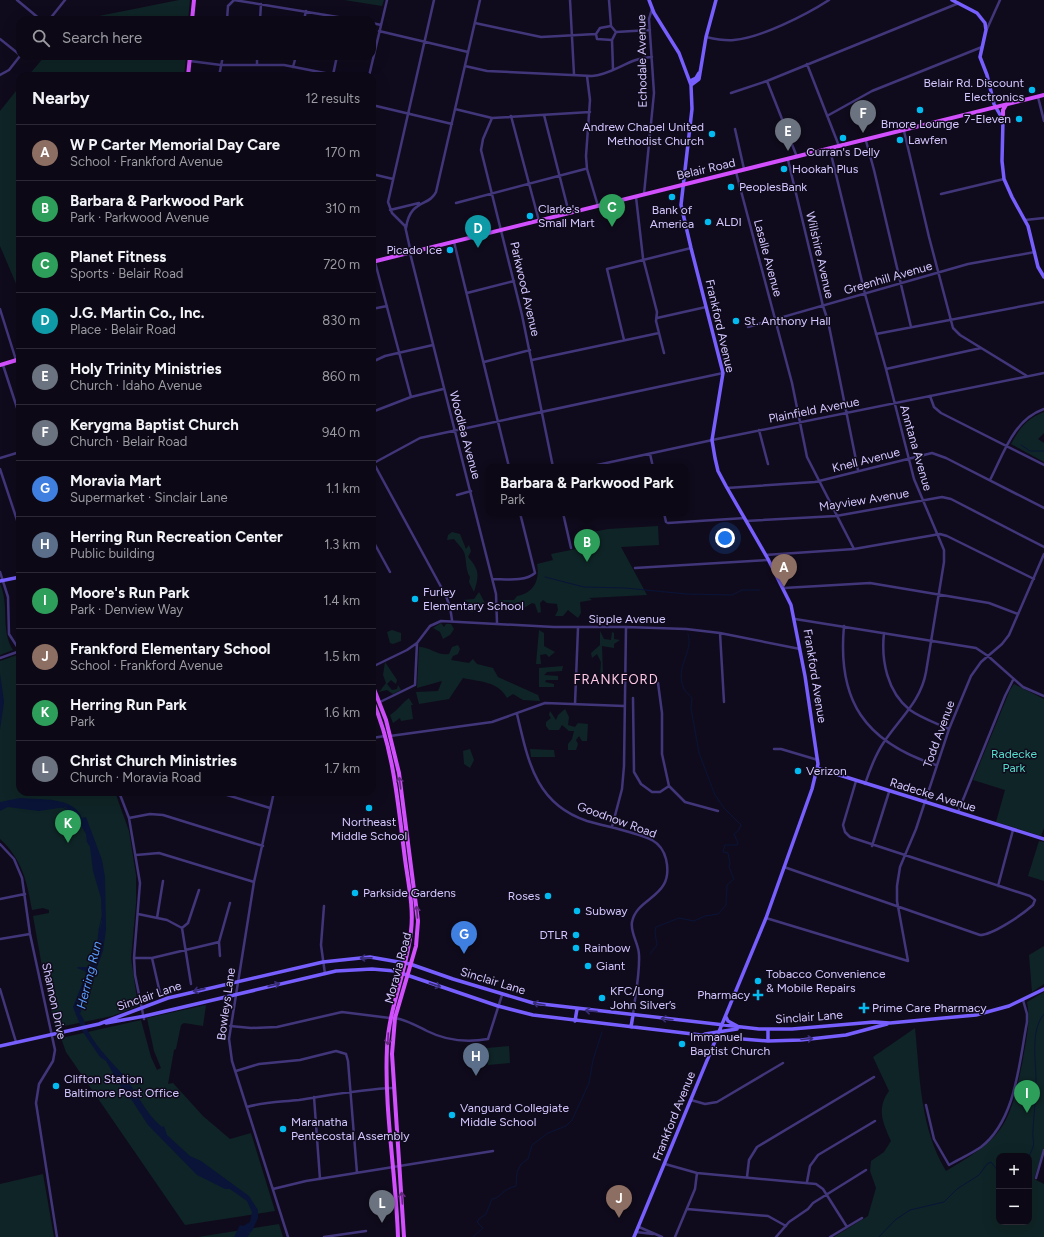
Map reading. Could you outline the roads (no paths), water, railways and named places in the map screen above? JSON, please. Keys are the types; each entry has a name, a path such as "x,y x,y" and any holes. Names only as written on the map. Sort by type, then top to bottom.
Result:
{"main road":[{"path":"192,16 194,0"},
{"path":"188,72 189,61"},
{"name":"Belair Road","path":"376,262 644,194 798,158 1044,95"},
{"path":"1003,120 1003,110 1006,105"},
{"path":"1,365 16,360"},
{"name":"Moravia Road","path":"376,693 391,736 399,773 418,913 417,939 410,964 404,975 387,1049 388,1088 398,1237"},
{"name":"Moravia Road","path":"376,710 385,736 394,780 412,916 411,933 404,962 404,975"},
{"name":"Moravia Road","path":"393,1018 392,1054 404,1237"}],"street":[{"path":"17,0 36,16"},
{"path":"52,16 65,0"},
{"path":"227,16 228,6 231,1 238,0 330,16"},
{"path":"376,47 387,0"},
{"path":"434,0 388,202 390,210 421,203 431,198 436,192 480,0"},
{"path":"570,0 574,74"},
{"path":"609,0 611,26 616,32"},
{"name":"Echodale Avenue","path":"644,194 654,93 649,15 652,9 649,0"},
{"path":"690,83 699,73 706,37 716,0"},
{"path":"706,37 728,41 750,37 792,19 828,0"},
{"path":"952,0 979,14 985,23 986,30"},
{"path":"1000,0 986,30 980,57 987,75 994,104 1003,120 1002,161 1004,179 1025,220 1031,235 1038,267 1044,277"},
{"path":"731,93 767,81 959,3"},
{"path":"260,16 261,4"},
{"name":"Frankford Avenue","path":"634,1237 766,918 814,783 818,760 795,619 784,588 718,471 712,440 723,373 690,248 682,207 692,110 690,83 679,53 652,9"},
{"path":"305,16 306,11"},
{"path":"475,23 541,37 596,34"},
{"path":"376,24 381,25"},
{"path":"596,34 600,28 611,26"},
{"path":"616,32 650,30"},
{"path":"380,31 468,52"},
{"path":"613,69 612,40 616,32"},
{"path":"596,34 597,39 612,40"},
{"path":"0,39 16,53"},
{"path":"827,116 872,91 982,47"},
{"path":"465,66 488,71 598,76 638,58 652,57"},
{"path":"0,75 9,70 17,60"},
{"path":"220,72 222,60"},
{"path":"257,60 257,66"},
{"path":"293,67 295,60"},
{"path":"334,72 336,60"},
{"path":"370,72 373,60"},
{"path":"189,61 221,65 277,65 318,72"},
{"path":"807,64 839,147"},
{"path":"587,76 590,112 586,156 587,169 598,206"},
{"path":"767,81 798,158"},
{"path":"1038,97 1044,121"},
{"path":"376,106 452,124"},
{"path":"455,109 492,118 590,112"},
{"path":"544,115 569,213"},
{"path":"511,116 539,221"},
{"name":"Parkwood Avenue","path":"492,118 481,147 530,350 552,464"},
{"path":"735,129 745,170"},
{"path":"904,131 950,320 956,332 1026,376"},
{"path":"866,141 911,327"},
{"name":"Anntana Avenue","path":"830,150 864,294 886,369 908,458 922,500 944,553 925,680 919,696 910,710 885,741 876,755 865,784"},
{"name":"Willshire Avenue","path":"788,160 822,306 828,321 858,470"},
{"path":"456,203 585,169"},
{"name":"Lasalle Avenue","path":"736,172 775,320 807,457 854,549"},
{"path":"376,175 393,179"},
{"path":"941,194 1004,179"},
{"path":"636,197 643,260 664,353"},
{"path":"406,228 410,214 421,203"},
{"name":"Woodlea Avenue","path":"390,210 402,221 406,228 410,253 443,389 471,491 493,580 498,602 497,623"},
{"path":"1025,220 1044,218"},
{"path":"454,242 509,464"},
{"path":"624,340 607,268 690,248"},
{"name":"Greenhill Avenue","path":"748,327 968,264 1035,252"},
{"path":"376,269 411,397"},
{"path":"467,293 514,281"},
{"path":"876,334 1044,302"},
{"path":"376,308 387,306"},
{"path":"657,318 706,306"},
{"path":"0,308 16,353"},
{"path":"532,360 659,333"},
{"path":"376,360 385,356 433,345"},
{"path":"886,369 981,348"},
{"path":"484,362 530,350"},
{"path":"1,365 16,406"},
{"path":"376,461 420,438 723,373"},
{"name":"Plainfield Avenue","path":"602,464 846,412 1044,373"},
{"path":"376,410 411,397 443,389"},
{"path":"930,396 937,410 1044,465"},
{"path":"990,480 1007,446 1021,423 1030,415 1044,410"},
{"path":"759,430 768,464"},
{"path":"0,458 16,453"},
{"path":"650,454 652,464"},
{"name":"Knell Avenue","path":"727,488 819,481 908,458 936,454 1044,508"},
{"path":"376,468 446,596 450,607 452,620"},
{"path":"0,469 16,517"},
{"path":"457,495 471,491"},
{"name":"Mayview Avenue","path":"665,516 666,522 836,516 938,497 951,499 1044,547"},
{"path":"493,580 531,576 535,573 521,516"},
{"path":"564,516 571,548"},
{"path":"765,555 854,549 937,534 947,536 1034,579"},
{"path":"376,546 390,572"},
{"name":"Todd Avenue","path":"766,918 908,961 898,906 897,880 904,856 913,837 949,729 971,676 988,656 1006,640 1044,554"},
{"path":"635,568 768,560"},
{"path":"0,572 8,602 9,634 16,645"},
{"path":"1,580 16,578"},
{"path":"784,588 864,583 988,603 1018,614"},
{"path":"795,619 976,648 988,656 1014,680 1032,692 1044,696"},
{"name":"Sipple Avenue","path":"417,643 433,623 452,620 578,628 662,628 720,634 800,649"},
{"path":"844,626 842,659 848,687 865,721 885,741 910,756 936,765"},
{"path":"612,827 623,783 626,627"},
{"path":"576,704 578,628"},
{"path":"884,633 883,654 888,677 895,692 910,710 949,729"},
{"path":"720,634 724,702"},
{"path":"376,665 407,650 417,643"},
{"path":"380,702 415,685 417,643"},
{"path":"0,658 16,652"},
{"path":"958,813 1004,696 1014,680"},
{"path":"658,683 662,713 662,754 669,786 685,802 718,811"},
{"path":"633,698 634,772 641,784 652,792 660,792 669,786"},
{"path":"376,737 485,724 545,703 624,706"},
{"name":"Goodnow Road","path":"517,714 530,765 536,779 547,794 558,805 573,815 647,838 656,843 663,850 667,862 664,886 638,910 632,921 632,930 639,954 633,1015"},
{"path":"774,749 777,748 818,760"},
{"name":"Radecke Avenue","path":"817,768 924,803 1044,839"},
{"path":"784,867 975,934 984,935 1033,905 1035,900 1030,896 854,839 845,832 844,821 856,781"},
{"path":"872,846 889,792"},
{"path":"121,796 129,818 140,883 134,958 135,975 144,1017"},
{"path":"230,796 270,808"},
{"name":"Bowleys Lane","path":"273,796 254,882 230,1026 229,1046 288,1237"},
{"path":"129,818 150,814 163,815 263,846"},
{"path":"998,886 1013,830"},
{"name":"Shannon Drive","path":"0,844 18,865 22,878 30,934 52,1034 55,1055 39,1084 36,1102 57,1237"},
{"path":"136,855 159,853 254,882"},
{"path":"157,918 163,881"},
{"path":"182,928 188,923 199,890"},
{"path":"0,899 25,894"},
{"path":"220,956 219,942 230,902"},
{"path":"324,906 321,936 325,974"},
{"path":"138,914 171,921 182,928 191,984"},
{"path":"0,939 30,934"},
{"path":"134,958 152,958 219,942"},
{"name":"Sinclair Lane","path":"99,1024 168,998 323,962 370,957 404,962 502,995 533,1003 741,1028 768,1029 874,1022 890,1023 976,1015 1003,1008 1044,989"},
{"path":"152,958 160,993"},
{"name":"Sinclair Lane","path":"0,1046 99,1024 144,1017 236,994 353,969 388,970 498,1006 533,1015 718,1037 768,1041 839,1036 890,1023"},
{"path":"0,989 16,1043"},
{"path":"230,1026 251,1028 277,1027 342,1012 406,1021 444,1038 462,1042 480,1040 488,1039 502,995"},
{"path":"926,1105 934,1139 949,1165 982,1146 992,1136 1009,1109 1027,1022 1027,1014 1023,1000"},
{"path":"575,1021 577,1009"},
{"path":"632,1027 633,1015"},
{"path":"726,1016 728,1020 741,1028"},
{"path":"700,1035 741,1028"},
{"path":"768,1029 768,1041"},
{"path":"236,1071 259,1064 300,1060 336,1051 346,1054 351,1091 357,1173"},
{"path":"691,1100 705,1104 717,1102 783,1063"},
{"path":"747,1177 749,1160 757,1147 874,1076"},
{"path":"247,1107 273,1101 314,1097 351,1091 394,1088"},
{"path":"314,1097 320,1179"},
{"path":"807,1182 810,1166 818,1155 875,1121"},
{"path":"1036,1178 1044,1150"},
{"path":"273,1189 320,1179 493,1151"},
{"path":"665,1164 697,1173 807,1182 820,1186 847,1227"},
{"path":"776,1237 786,1226 826,1194 866,1170"},
{"path":"675,1237 695,1189 697,1173"},
{"path":"687,1209 768,1216 786,1226"},
{"path":"830,1237 862,1218"},
{"path":"639,1227 662,1237"},
{"path":"324,1237 366,1232"},
{"path":"636,1232 657,1235"}],"water":[{"path":"0,673 4,702 0,730"},
{"name":"Herring Run","path":"20,798 55,800 72,806 78,811 82,818 86,817 102,860 105,877 106,930 103,951 80,1014 88,1031 97,1044 129,1082 146,1109 162,1127 164,1126 167,1135 190,1156 201,1161 249,1196 258,1210 258,1218 252,1231 250,1233 247,1231 250,1234 247,1237 234,1237 240,1225 243,1226 250,1222 252,1212 247,1201 230,1189 225,1189 197,1175 148,1125 131,1099 125,1094 106,1061 100,1057 83,1032 73,1007 86,974 85,971 77,968 88,967 95,958 99,928 100,929 102,922 101,898 93,871 90,847 87,842 86,834 73,812 65,807 39,811 8,807 0,811 0,802"}],"waterway":[{"path":"1021,445 1030,451 1044,451"},
{"path":"545,577 584,587 625,588 687,594 732,595 742,590 760,590"},
{"path":"650,954 657,945 655,932 656,927 679,918 694,921 705,916 718,914 726,905 727,885 734,879 729,867 730,863 728,853 723,852 725,845 737,845 738,843 734,834 738,831 741,825 724,808 715,795 699,753 691,708 692,698 684,689 681,673 688,647 688,634"},
{"name":"Herring Run","path":"62,807 70,811 75,817"},
{"name":"Herring Run","path":"99,930 102,917"},
{"name":"Herring Run","path":"90,965 96,949"},
{"path":"1030,1153 1034,1145 1033,1130 1036,1086 1035,1037 1037,1028 1044,1014"},
{"path":"473,1237 483,1228 477,1222 486,1214 492,1199 498,1197 511,1187 516,1186 517,1172 521,1164 528,1159 532,1145 548,1133 566,1126 572,1120 589,1083 593,1060 602,1032"},
{"path":"879,1237 895,1220 910,1210 944,1202 957,1189 979,1175 987,1164 991,1162 996,1168"}],"place":[{"name":"Belair Rd. Discount Electronics","path":"1032,90"},
{"name":"Bmore Lounge","path":"920,110"},
{"name":"7-Eleven","path":"1019,119"},
{"name":"Kerygma Baptist Church","path":"863,133"},
{"name":"Andrew Chapel United Methodist Church","path":"712,134"},
{"name":"Curran's Delly","path":"843,138"},
{"name":"Lawfen","path":"900,140"},
{"name":"Holy Trinity Ministries","path":"788,151"},
{"name":"Hookah Plus","path":"784,169"},
{"name":"PeoplesBank","path":"731,187"},
{"name":"Bank of America","path":"672,197"},
{"name":"Clarke's Small Mart","path":"530,216"},
{"name":"ALDI","path":"708,222"},
{"name":"Planet Fitness","path":"612,227"},
{"name":"J.G. Martin Co., Inc.","path":"478,248"},
{"name":"Picado Ice","path":"450,250"},
{"name":"St. Anthony Hall","path":"736,321"},
{"name":"Barbara & Parkwood Park","path":"587,562"},
{"name":"W P Carter Memorial Day Care","path":"784,587"},
{"name":"Furley Elementary School","path":"415,599"},
{"name":"Verizon","path":"798,771"},
{"name":"Northeast Middle School","path":"369,808"},
{"name":"Herring Run Park","path":"68,843"},
{"name":"Parkside Gardens","path":"355,893"},
{"name":"Roses","path":"548,896"},
{"name":"Subway","path":"577,911"},
{"name":"DTLR","path":"576,935"},
{"name":"Rainbow","path":"576,948"},
{"name":"Moravia Mart","path":"464,954"},
{"name":"Giant","path":"588,966"},
{"name":"Tobacco Convenience & Mobile Repairs","path":"758,981"},
{"name":"Pharmacy","path":"758,995"},
{"name":"KFC/Long John Silver’s","path":"602,998"},
{"name":"Prime Care Pharmacy","path":"864,1008"},
{"name":"Immanuel Baptist Church","path":"682,1044"},
{"name":"Herring Run Recreation Center","path":"476,1076"},
{"name":"Clifton Station Baltimore Post Office","path":"56,1086"},
{"name":"Moore's Run Park","path":"1027,1113"},
{"name":"Vanguard Collegiate Middle School","path":"452,1115"},
{"name":"Maranatha Pentecostal Assembly","path":"283,1129"},
{"name":"Frankford Elementary School","path":"619,1218"},
{"name":"Christ Church Ministries","path":"382,1223"}],"district":[{"name":"FRANKFORD","path":"616,679"}],"park label":[{"name":"Radecke Park","path":"1014,761"}]}
